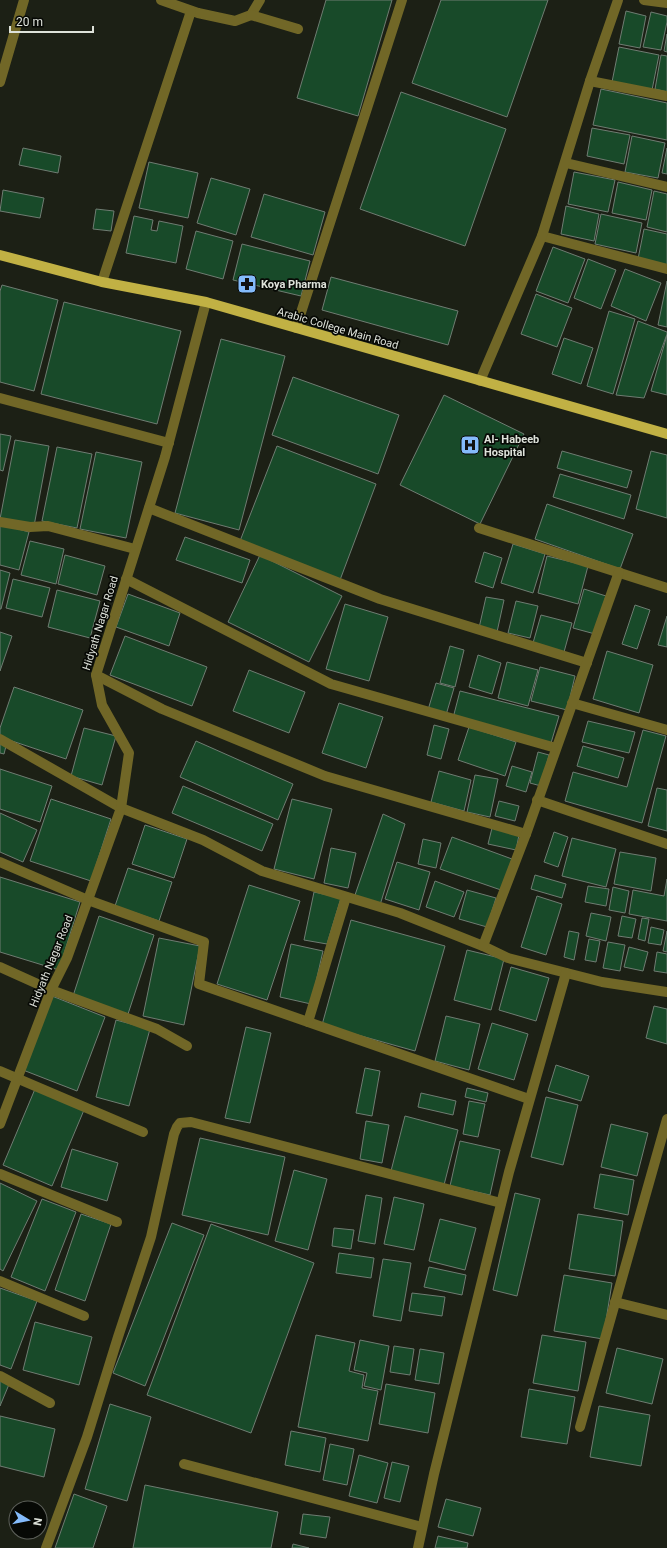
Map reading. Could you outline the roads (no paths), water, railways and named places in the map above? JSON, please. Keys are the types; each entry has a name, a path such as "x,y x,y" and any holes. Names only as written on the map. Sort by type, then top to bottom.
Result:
{"main road":[{"name":"Arabic College Main Road","path":"0,255 102,282 206,302 667,434"}],"street":[{"path":"0,82 24,0"},
{"path":"161,0 191,11 235,21 251,16 298,29"},
{"path":"251,16 260,0"},
{"path":"296,328 402,0"},
{"path":"480,381 542,236 566,163 590,81 618,0"},
{"path":"644,0 667,3"},
{"path":"102,282 191,11"},
{"path":"590,81 667,96"},
{"path":"566,163 667,187"},
{"path":"542,236 667,269"},
{"name":"Hidyath Nagar Road","path":"0,1124 51,990 67,958 121,808 129,753 102,705 96,675 169,443 206,302"},
{"path":"0,398 169,443"},
{"path":"149,508 380,599 587,663"},
{"path":"0,522 30,527 48,526 135,549"},
{"path":"479,528 667,588"},
{"path":"483,946 526,834 619,572"},
{"path":"126,580 331,684 556,748"},
{"path":"96,675 162,709 325,776 526,834"},
{"path":"572,703 667,730"},
{"path":"0,739 121,808 203,840 262,871 400,913 483,946 508,958 602,982 667,992"},
{"path":"537,800 667,844"},
{"path":"0,862 88,900 204,942 199,984 529,1099"},
{"path":"308,1022 346,897"},
{"path":"0,967 51,990 157,1029 187,1046"},
{"path":"418,1548 436,1466 501,1203 529,1099 566,973"},
{"path":"0,1071 143,1132"},
{"path":"580,1427 667,1119"},
{"path":"46,1548 87,1437 151,1237 174,1134 180,1123 191,1122 501,1203"},
{"path":"0,1174 117,1222"},
{"path":"0,1281 84,1316"},
{"path":"615,1302 667,1315"},
{"path":"0,1376 50,1403"},
{"path":"184,1464 422,1527"}],"place":[{"name":"Koya Pharma","path":"247,284"},
{"name":"Al- Habeeb Hospital","path":"470,445"}]}
